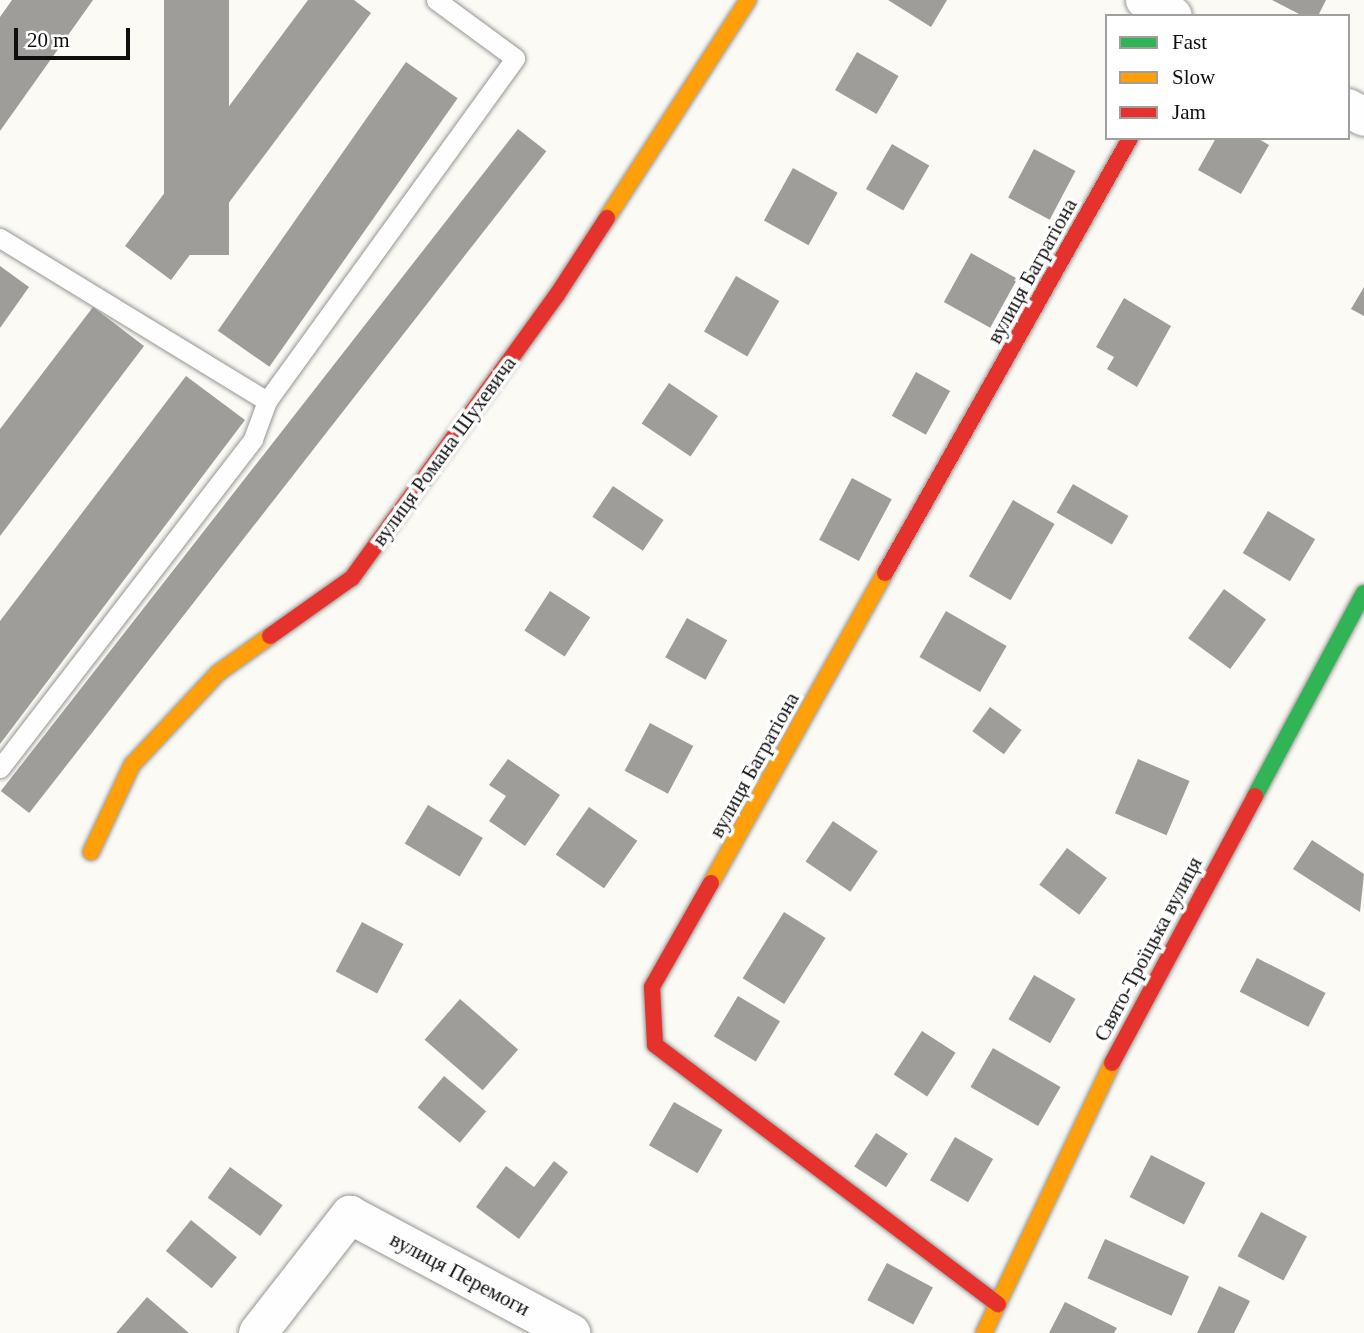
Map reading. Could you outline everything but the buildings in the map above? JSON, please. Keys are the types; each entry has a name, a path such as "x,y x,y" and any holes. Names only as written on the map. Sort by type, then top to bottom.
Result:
{"street":[{"name":"вулиця Романа Шухевича","path":"91,852 132,765 218,673 352,578 557,295 748,0"},
{"path":"1145,0 1170,14"},
{"name":"вулиця Багратіона","path":"998,1304 655,1045 652,988 1129,140"},
{"name":"Свято-Троїцька вулиця","path":"984,1333 1101,1083 1364,593"},
{"name":"вулиця Перемоги","path":"258,1333 350,1215 571,1333"}],"lane":[{"path":"0,768 253,439 267,401 515,58 436,0"},
{"path":"0,238 267,401"}],"traffic: fast":[{"path":"1255,796 1364,593"}],"traffic: slow":[{"path":"607,218 748,0"},
{"path":"711,883 885,573"},
{"path":"91,852 132,765 218,673 270,636"},
{"path":"984,1333 1112,1063"}],"traffic: jam":[{"path":"885,573 1129,140"},
{"path":"270,636 352,578 557,295 607,218"},
{"path":"1112,1063 1255,796"},
{"path":"711,883 652,987 655,1045 998,1304"}]}
